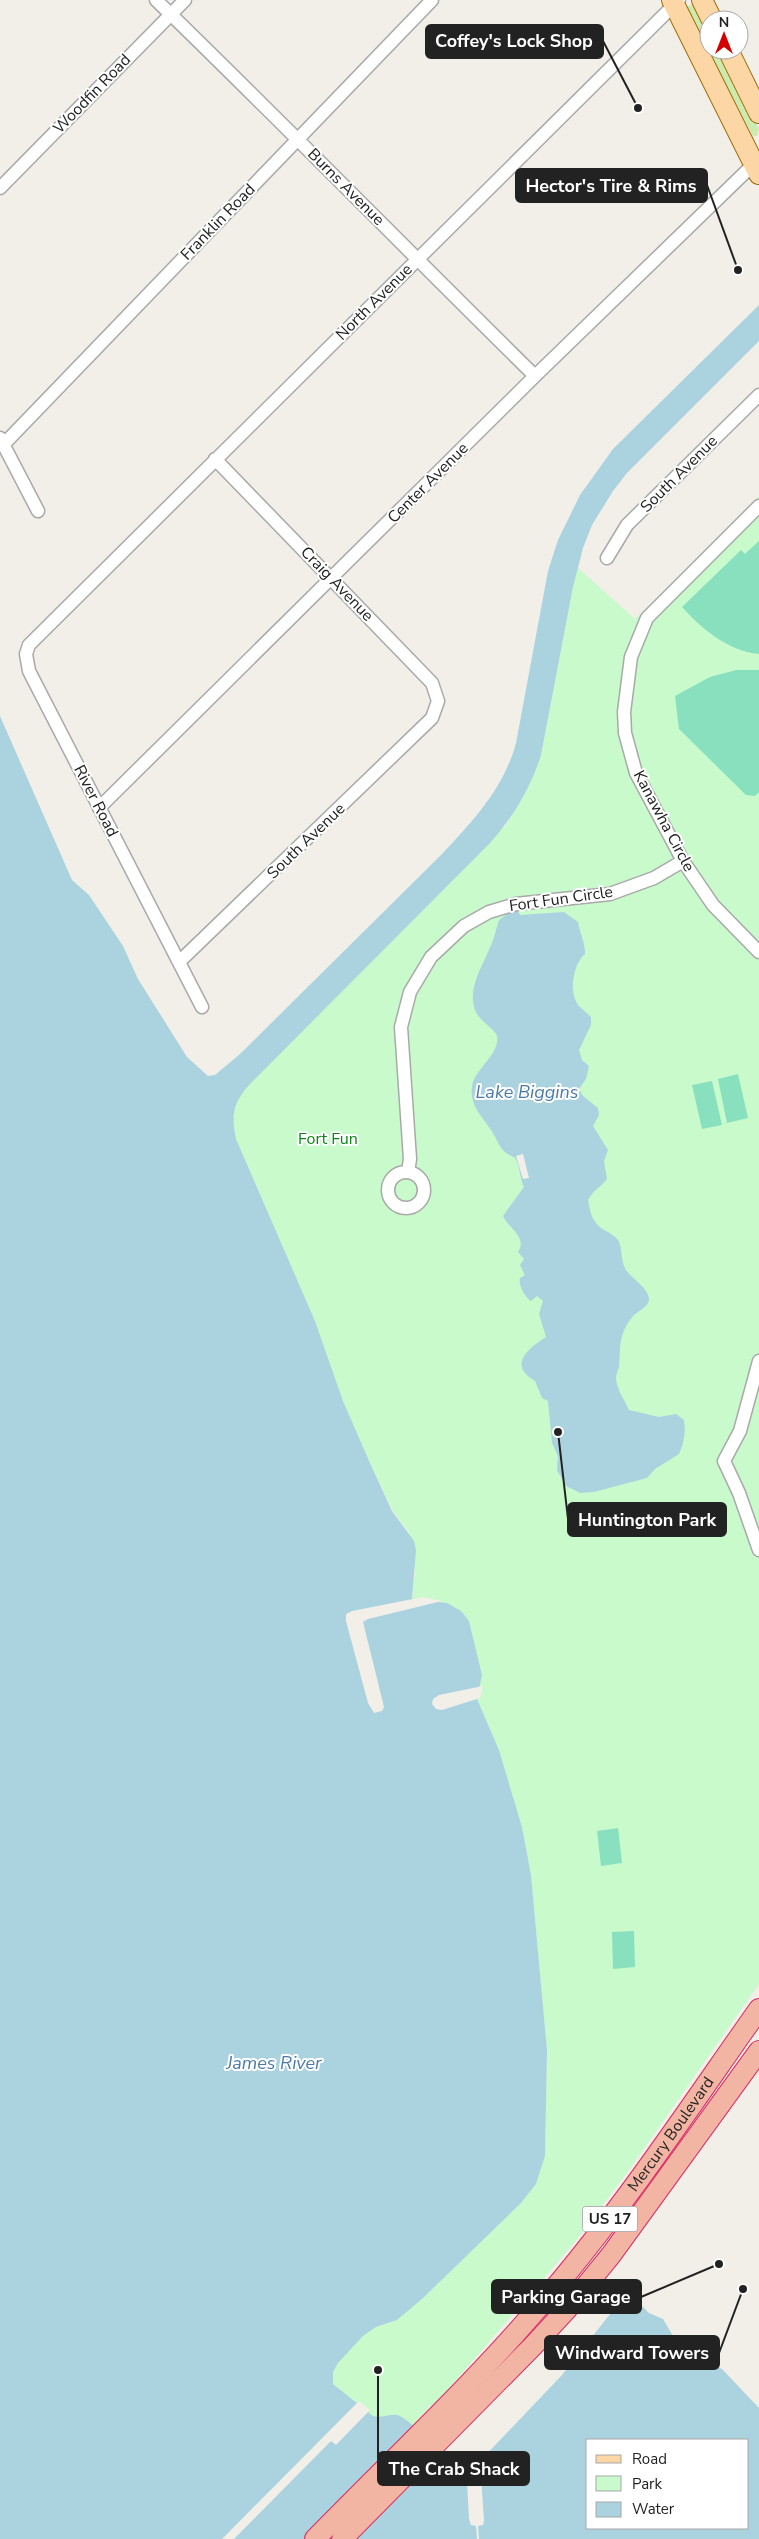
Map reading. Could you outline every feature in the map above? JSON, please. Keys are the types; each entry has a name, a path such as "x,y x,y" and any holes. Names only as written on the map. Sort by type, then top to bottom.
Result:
{"highway":[{"name":"Mercury Boulevard","path":"446,2419 600,2232 759,2009"},
{"name":"Mercury Boulevard","path":"446,2419 567,2309 616,2247 759,2051"},
{"name":"US 17","path":"315,2539 446,2419"},
{"name":"US 17","path":"342,2539 446,2419"}],"main road":[{"path":"675,1 757,166"},
{"path":"733,60 759,112"}],"street":[{"name":"Burns Avenue","path":"156,0 535,376"},
{"name":"Woodfin Road","path":"0,188 184,0"},
{"name":"Franklin Road","path":"2,441 432,0"},
{"name":"North Avenue","path":"70,603 675,1"},
{"name":"Center Avenue","path":"99,808 535,376 757,166"},
{"name":"South Avenue","path":"607,558 627,525 759,395"},
{"path":"2,441 38,510"},
{"name":"Craig Avenue","path":"216,459 432,682 438,701 432,718"},
{"name":"Kanawha Circle","path":"759,506 647,618 630,660 624,702 625,733 636,773 683,862 713,905 759,952"},
{"name":"River Road","path":"70,603 34,638 29,645 26,663 202,1007"},
{"name":"South Avenue","path":"178,962 432,718"},
{"name":"Fort Fun Circle","path":"408,1172 410,1160 401,1040 403,1015 408,998 423,968 453,934 476,918 502,908 530,902 610,894 654,878 683,862"},
{"path":"759,1362 740,1431 724,1461 759,1550"}],"green space":[{"path":"695,5 699,12 699,35 686,11 688,6"},
{"path":"712,60 725,60 759,129 757,136 753,136"},
{"name":"Fort Fun","path":"759,496 759,1984 629,2170 575,2242 433,2407 431,2405 412,2426 393,2414 379,2418 373,2416 333,2384 333,2372 338,2363 363,2336 376,2327 390,2323 422,2299 521,2203 536,2184 545,2156 547,2050 531,1875 522,1827 499,1750 477,1699 482,1675 469,1621 447,1603 412,1599 415,1573 410,1534 393,1511 343,1401 315,1321 236,1139 234,1110 240,1096 258,1074 506,825 541,755 577,567 635,619"},
{"path":"759,541 759,654 726,644 716,638 682,607 741,550 745,554"},
{"path":"736,670 759,670 759,792 755,796 746,795 679,729 675,696 710,677"},
{"path":"738,1074 748,1118 727,1123 718,1079"},
{"path":"712,1081 722,1125 702,1129 692,1085"},
{"path":"618,1828 622,1863 601,1866 597,1831"},
{"path":"634,1931 635,1967 613,1969 612,1932"}],"water":[{"name":"James River","path":"759,305 759,341 627,473 613,491 592,525 583,548 573,587 541,755 526,791 507,823 490,843 250,1084 237,1103 234,1116 236,1139 315,1321 343,1401 392,1511 414,1541 416,1550 412,1599 447,1603 461,1611 469,1621 482,1675 477,1699 499,1750 522,1827 531,1875 547,2050 545,2156 536,2184 521,2203 422,2299 397,2320 376,2327 363,2336 338,2363 333,2372 333,2384 373,2416 400,2416 419,2431 436,2450 455,2463 467,2464 480,2461 562,2375 614,2309 629,2299 636,2300 649,2313 663,2319 673,2336 686,2343 723,2370 759,2408 759,2539 0,2539 0,716 72,880 89,895 123,946 138,979 187,1057 208,1076 215,1075 240,1054 442,854 476,816 504,775 516,743 548,571 558,540 580,495 613,449"},
{"name":"Lake Biggins","path":"518,911 520,915 564,912 578,922 585,954 575,971 573,979 574,994 579,1006 591,1017 591,1025 579,1050 582,1060 589,1066 586,1079 579,1089 583,1096 598,1108 599,1115 593,1126 608,1150 604,1161 607,1179 595,1190 588,1200 595,1222 618,1240 626,1270 649,1296 645,1307 633,1316 625,1329 621,1340 616,1382 629,1410 659,1417 676,1414 684,1420 684,1437 679,1454 655,1469 647,1478 594,1492 580,1493 566,1486 557,1470 558,1456 552,1443 548,1401 542,1398 535,1381 523,1369 524,1357 533,1346 546,1337 539,1314 543,1301 537,1296 531,1301 522,1291 520,1278 525,1275 520,1265 524,1259 518,1252 521,1242 503,1216 524,1187 515,1158 506,1153 501,1147 476,1109 472,1096 473,1082 492,1054 497,1042 496,1033 480,1018 475,1010 473,1001 474,985 499,920 510,912"}],"pier":[{"path":"523,1154 529,1178 523,1179 516,1156"},
{"path":"423,1597 442,1601 368,1619 363,1622 384,1707 382,1711 374,1713 368,1703 346,1621 346,1614 352,1611"},
{"path":"483,1686 480,1698 442,1710 436,1709 432,1704 433,1699 439,1695"},
{"path":"359,2401 370,2410 336,2445 331,2441 234,2539 222,2539"},
{"path":"480,2461 484,2521 483,2525 478,2526 479,2539 477,2539 476,2526 471,2525 469,2519 466,2463"}],"place":[{"name":"Coffey's Lock Shop","path":"638,108"},
{"name":"Hector's Tire & Rims","path":"738,270"},
{"name":"Huntington Park","path":"558,1432"},
{"name":"Parking Garage","path":"719,2264"},
{"name":"Windward Towers","path":"743,2289"},
{"name":"The Crab Shack","path":"378,2370"}]}
